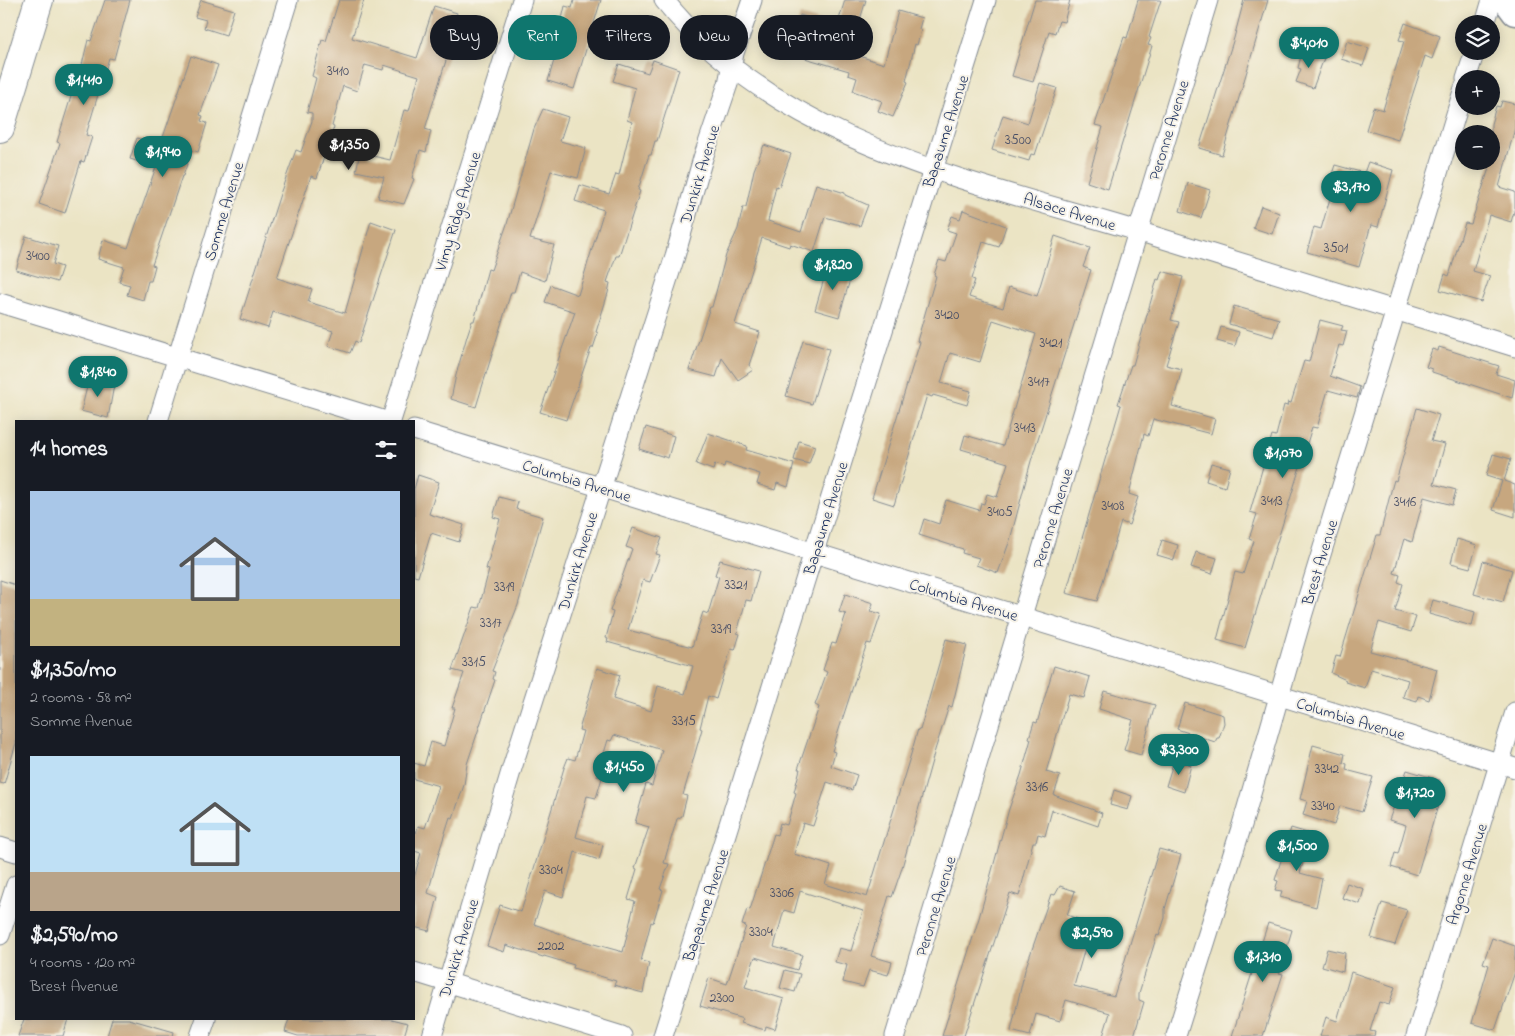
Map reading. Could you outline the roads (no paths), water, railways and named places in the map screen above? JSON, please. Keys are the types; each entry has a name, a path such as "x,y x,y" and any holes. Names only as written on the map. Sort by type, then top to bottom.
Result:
{"highway":[{"path":"0,128 39,0"}],"street":[{"name":"Somme Avenue","path":"158,420 288,0"},
{"name":"Vimy Ridge Avenue","path":"391,420 522,0"},
{"name":"Alsace Avenue","path":"664,0 699,37 731,66 792,108 842,134 884,152 1515,347"},
{"name":"Dunkirk Avenue","path":"432,1036 600,488 675,256 752,0"},
{"name":"Bapaume Avenue","path":"664,1036 986,0"},
{"name":"Peronne Avenue","path":"894,1036 1208,0"},
{"path":"1488,15 1492,0"},
{"path":"1506,0 1515,12"},
{"name":"Brest Avenue","path":"1176,1036 1242,825 1395,309 1456,115"},
{"path":"0,303 383,420"},
{"name":"Columbia Avenue","path":"415,430 1507,765"},
{"name":"Argonne Avenue","path":"1416,1036 1507,765 1515,712"},
{"path":"0,847 15,852"},
{"path":"0,936 15,888"},
{"path":"415,972 622,1036"},
{"path":"200,1036 206,1020"}]}
